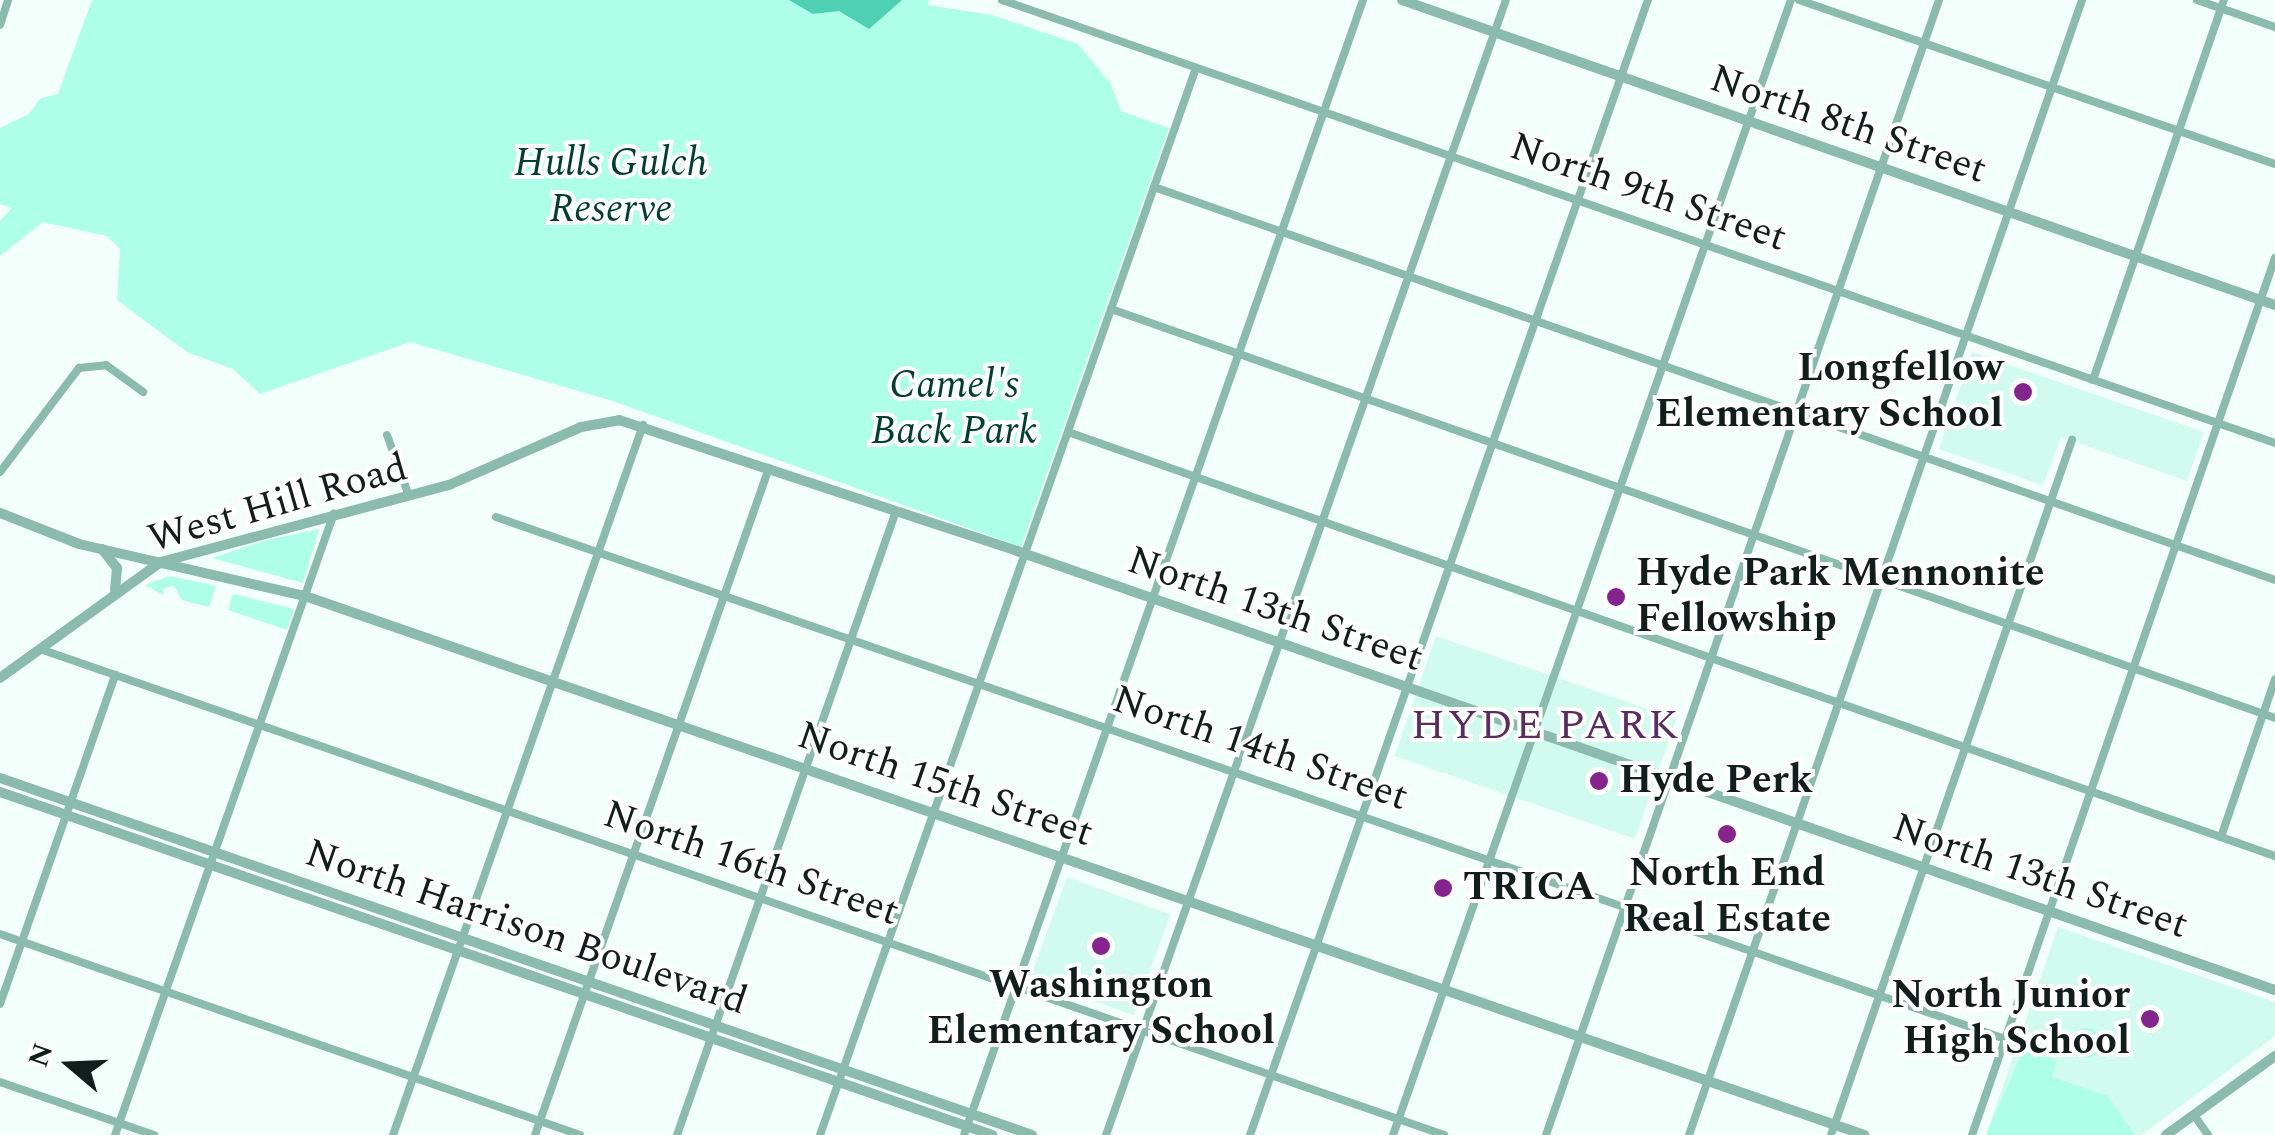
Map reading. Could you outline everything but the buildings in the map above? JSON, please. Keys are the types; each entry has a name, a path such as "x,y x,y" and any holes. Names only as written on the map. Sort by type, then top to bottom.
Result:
{"street":[{"path":"0,24 8,0"},
{"name":"North 9th Street","path":"1002,0 2275,443"},
{"path":"965,1131 1363,0"},
{"name":"North 8th Street","path":"1402,0 2275,305"},
{"path":"1106,1135 1506,0"},
{"path":"1250,1135 1648,0"},
{"path":"1393,1135 1791,0"},
{"path":"1799,0 2275,164"},
{"path":"1546,1135 1939,0"},
{"path":"1689,1135 2082,0"},
{"path":"2197,0 2222,4 2275,27"},
{"path":"2093,380 2222,4"},
{"path":"820,1135 1196,68"},
{"path":"1154,188 2275,580"},
{"path":"1972,1135 2275,258"},
{"path":"1111,309 2275,718"},
{"path":"0,472 79,368 106,365 144,392"},
{"name":"North 13th Street","path":"593,424 643,425 896,510 2275,990"},
{"name":"West Hill Road","path":"3,673 115,590 161,562 334,513 410,496 505,464 593,424"},
{"path":"392,1135 643,425"},
{"path":"1068,432 2275,856"},
{"path":"387,435 410,496"},
{"path":"1833,1130 2072,440"},
{"path":"535,1135 770,468"},
{"path":"677,1135 896,510"},
{"name":"North 15th Street","path":"0,513 101,548 305,596 1708,1081 1833,1130 1864,1135"},
{"path":"115,1135 334,513"},
{"name":"North 14th Street","path":"496,516 2006,1039"},
{"path":"101,548 114,560 115,590"},
{"name":"North 16th Street","path":"39,649 1444,1135"},
{"path":"0,1004 116,676"},
{"path":"2220,836 2275,679"},
{"name":"North Harrison Boulevard","path":"0,778 69,808 213,858 462,938 711,1038 1032,1135"},
{"name":"North Harrison Boulevard","path":"0,792 69,808"},
{"name":"North Harrison Boulevard","path":"213,858 458,950 716,1024 965,1131 992,1135"},
{"path":"0,934 580,1135"},
{"path":"2166,1135 2275,1056"},
{"path":"0,1082 154,1135"},
{"path":"2194,1115 2208,1135"}],"shaded area":[{"name":"Longfellow Elementary School","path":"1972,352 2204,432 2187,481 2061,437 2043,485 1939,449"},
{"path":"1436,636 1676,719 1635,839 1395,756"},
{"name":"Washington Elementary School","path":"1067,877 1170,915 1134,1015 1030,978"},
{"name":"North Junior High School","path":"2058,927 2275,1002 2275,1036 2141,1135 1986,1135"}],"green space":[{"name":"Hulls Gulch Reserve","path":"92,0 929,0 928,5 992,15 1078,44 1111,84 1121,111 1169,128 1021,547 613,401 410,342 260,394 233,369 187,352 117,300 120,249 107,236 43,222 0,256 0,221 12,208 0,204 0,128 29,114 41,98 58,94"},
{"path":"789,0 902,0 869,29 839,11 813,14"},
{"path":"319,529 303,583 212,558 267,540"},
{"path":"170,576 216,586 209,607 182,600 174,586 164,588 163,595 145,585"},
{"path":"233,594 294,609 287,630 228,610"},
{"path":"2087,1028 2098,1032 2102,1043 2098,1054 2087,1058 2076,1054 2072,1043 2076,1032"},
{"path":"2024,1048 2057,1060 2052,1077 2108,1096 2135,1135 1986,1135"}],"place":[{"name":"Longfellow Elementary School","path":"2023,392"},
{"name":"Hyde Park Mennonite Fellowship","path":"1616,597"},
{"name":"Hyde Perk","path":"1599,781"},
{"name":"North End Real Estate","path":"1727,834"},
{"name":"TRICA","path":"1443,888"},
{"name":"Washington Elementary School","path":"1101,946"},
{"name":"North Junior High School","path":"2150,1019"}],"district":[{"name":"HYDE PARK","path":"1546,726"}],"park label":[{"name":"Camel's Back Park","path":"954,409"}]}
